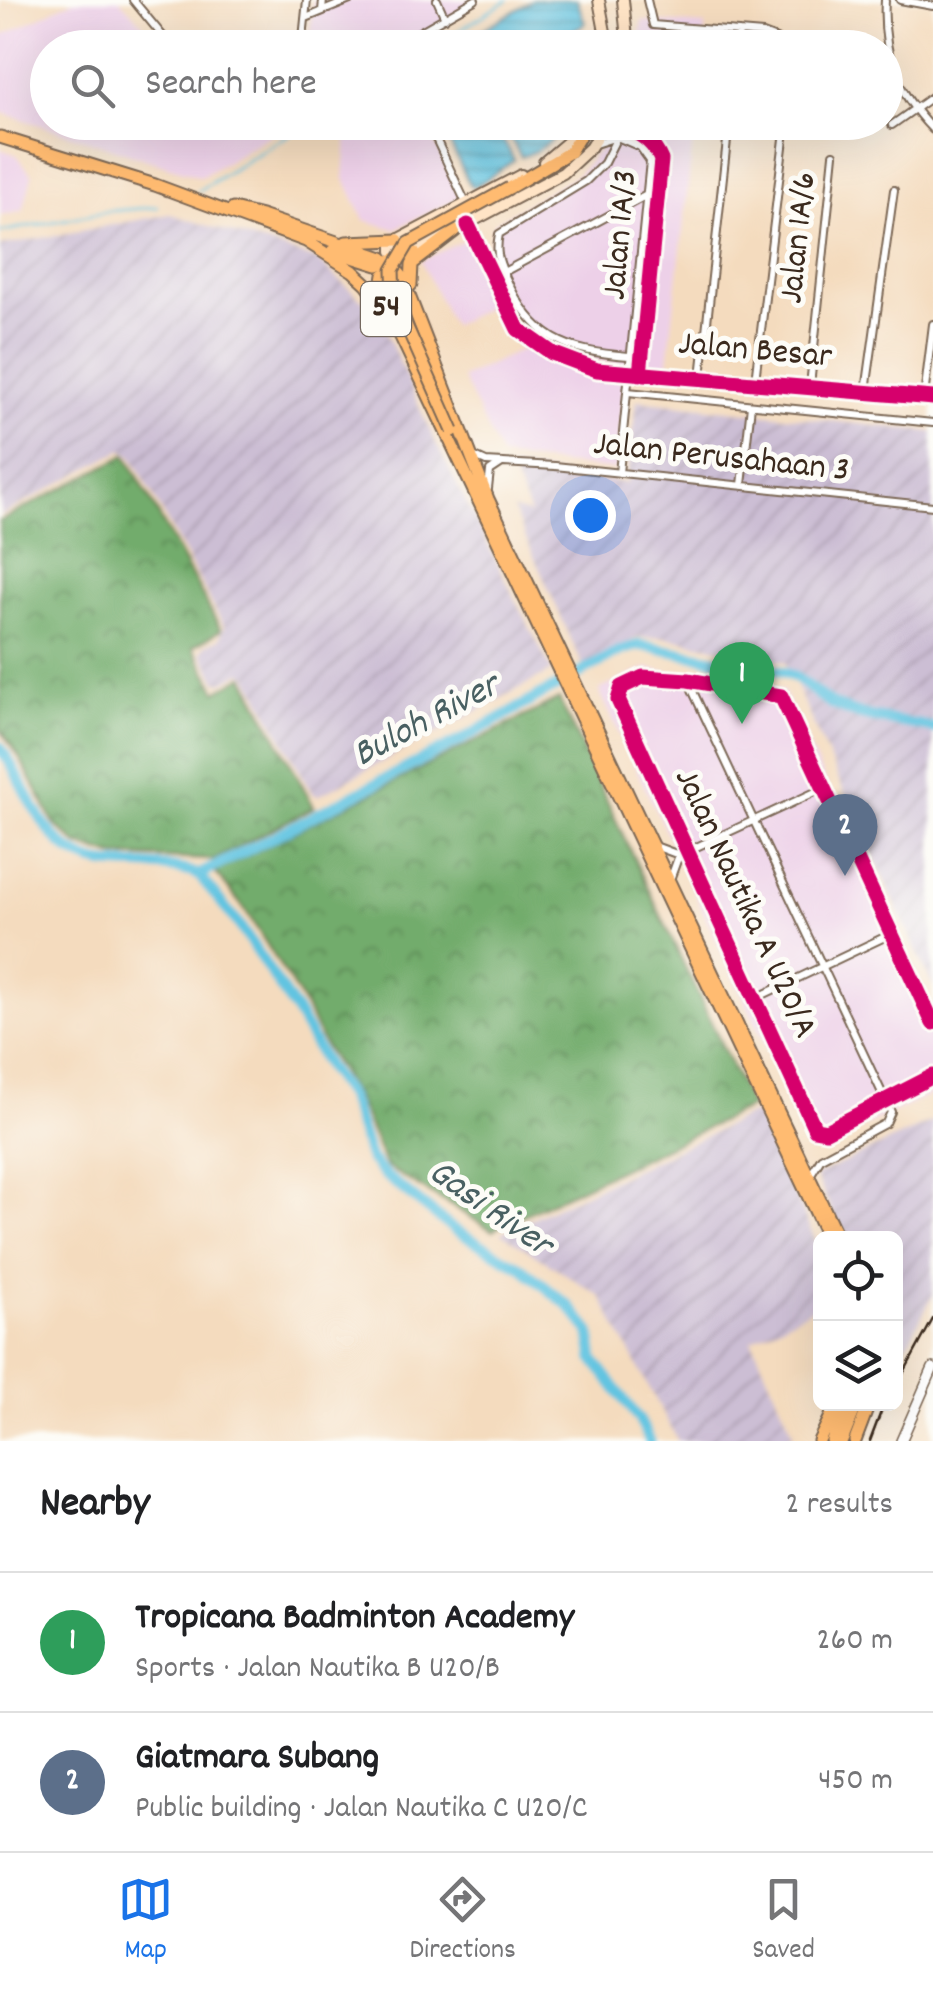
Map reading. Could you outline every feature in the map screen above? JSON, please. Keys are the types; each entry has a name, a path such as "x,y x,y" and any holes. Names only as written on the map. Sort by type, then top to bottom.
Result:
{"highway":[{"name":"54","path":"0,136 214,206 306,241 353,271 390,316 474,494 566,670"},
{"path":"474,494 453,431 394,298 393,270 409,243 570,152 577,140"},
{"name":"54","path":"214,206 261,216 391,262 401,274 488,499 825,1231"},
{"path":"412,298 412,264 456,231"},
{"path":"337,243 398,240"},
{"path":"306,241 378,265 414,252"},
{"path":"390,316 382,280 388,272 401,274"},
{"name":"54","path":"577,694 670,879 834,1231"},
{"path":"819,1441 833,1411"},
{"path":"832,1441 843,1411"},
{"path":"842,1441 854,1411"},
{"path":"855,1441 866,1411"}],"main road":[{"path":"622,0 626,30"},
{"path":"600,2 605,30"},
{"path":"569,140 546,161 398,240 392,248 396,254 414,252 468,225 562,174 595,140"}],"street":[{"path":"133,0 156,30"},
{"path":"304,30 307,0"},
{"path":"322,12 323,0"},
{"path":"306,18 350,0"},
{"path":"438,0 444,18"},
{"path":"422,30 475,0"},
{"path":"646,0 653,25 714,30"},
{"path":"884,30 885,0"},
{"path":"900,0 933,6"},
{"path":"903,90 933,130"},
{"path":"903,118 933,96"},
{"path":"436,140 466,204"},
{"name":"Jalan 1A/3","path":"590,148 604,140"},
{"path":"616,140 604,163 586,181 499,234 495,251 525,317 540,330 597,354 629,356"},
{"name":"Jalan 1A/3","path":"619,473 650,161 646,153 626,140"},
{"name":"Jalan 1A/3","path":"640,374 661,160 648,140"},
{"path":"701,377 727,140"},
{"path":"755,381 784,140"},
{"name":"Jalan 1A/6","path":"810,386 834,154"},
{"path":"866,391 894,190"},
{"path":"492,278 646,195"},
{"name":"Jalan Besar","path":"468,225 518,329 552,353 598,370 928,398"},
{"path":"928,398 933,324"},
{"path":"628,392 933,423"},
{"path":"742,485 751,405"},
{"name":"Jalan Perusahaan 3","path":"472,456 486,462 933,506"},
{"path":"488,499 490,472 503,462"},
{"name":"Jalan Nautika A U20/A","path":"688,680 644,678 622,687 618,700 683,853 818,1132 886,1099"},
{"path":"688,680 781,696 933,1023"},
{"path":"688,680 886,1099 891,1118 821,1158 812,1168 811,1184"},
{"path":"670,879 672,865 683,853 824,788"},
{"path":"654,846 683,853"},
{"path":"754,1000 892,934"},
{"path":"886,1099 933,1076"},
{"path":"792,1143 807,1155 821,1158"},
{"path":"901,1441 933,1368"}],"shaded area":[{"path":"74,0 120,0 148,30 30,30 30,122 0,112 0,37"},
{"path":"313,0 481,0 430,30 310,30"},
{"path":"642,21 705,25 705,30 641,30"},
{"path":"87,140 262,140 201,177"},
{"path":"347,140 433,140 460,197 395,229 364,220 344,177"},
{"path":"607,140 693,140 667,370 601,362 556,348 521,321 488,252 493,224 578,174"},
{"path":"0,149 17,155 32,175 23,211 0,216"},
{"path":"170,214 317,260 378,314 433,437 552,671 318,796 312,793 249,677 242,672 217,681 201,652 220,639 224,626 131,455 122,450 0,516 0,246"},
{"path":"465,240 495,303 452,326 421,261"},
{"path":"529,346 550,360 597,377 625,379 616,470 501,457 462,378"},
{"path":"637,400 933,432 933,987 785,662 665,637 637,638 583,666 513,510 530,514 510,468 627,483"},
{"path":"647,668 783,691 933,1012 933,1094 815,1149 599,690"},
{"path":"756,1112 813,1235 813,1308 752,1340 794,1434 779,1441 678,1441 600,1296 501,1233"},
{"path":"933,1121 933,1295 903,1352 903,1231 842,1231 815,1176"}],"green space":[{"path":"126,455 221,630 193,647 217,691 244,676 314,807 213,860 114,856 78,845 55,825 0,729 0,521"},
{"path":"559,699 751,1107 492,1230 386,1167 356,1097 299,996 246,911 215,872"}],"water":[{"path":"533,0 577,0 585,23 574,30 482,30"},
{"path":"448,140 503,140 514,160 475,187 470,185"},
{"path":"511,140 551,140 535,151 521,157"}],"waterway":[{"path":"460,30 508,0"},
{"path":"198,191 280,140"},
{"path":"0,232 109,211 158,207"},
{"name":"Buloh River","path":"0,747 41,819 68,849 85,859 106,864 165,867 199,875 461,740 620,651 639,645 779,671 843,709 933,728"},
{"name":"Gasi River","path":"199,875 240,926 349,1097 370,1159 453,1229 521,1267 570,1307 590,1332 594,1360 638,1418 650,1441"}],"railway":[{"path":"903,1374 933,1319"},
{"path":"870,1441 881,1411"}],"cycle path":[{"path":"640,374 661,160 647,140"},
{"path":"468,225 518,329 552,353 597,370 933,398"},
{"path":"933,1023 781,696 688,680 643,677 622,687 618,700 815,1129 826,1131 933,1076"}],"place":[{"name":"Tropicana Badminton Academy","path":"742,724"},
{"name":"Giatmara Subang","path":"845,876"}]}
